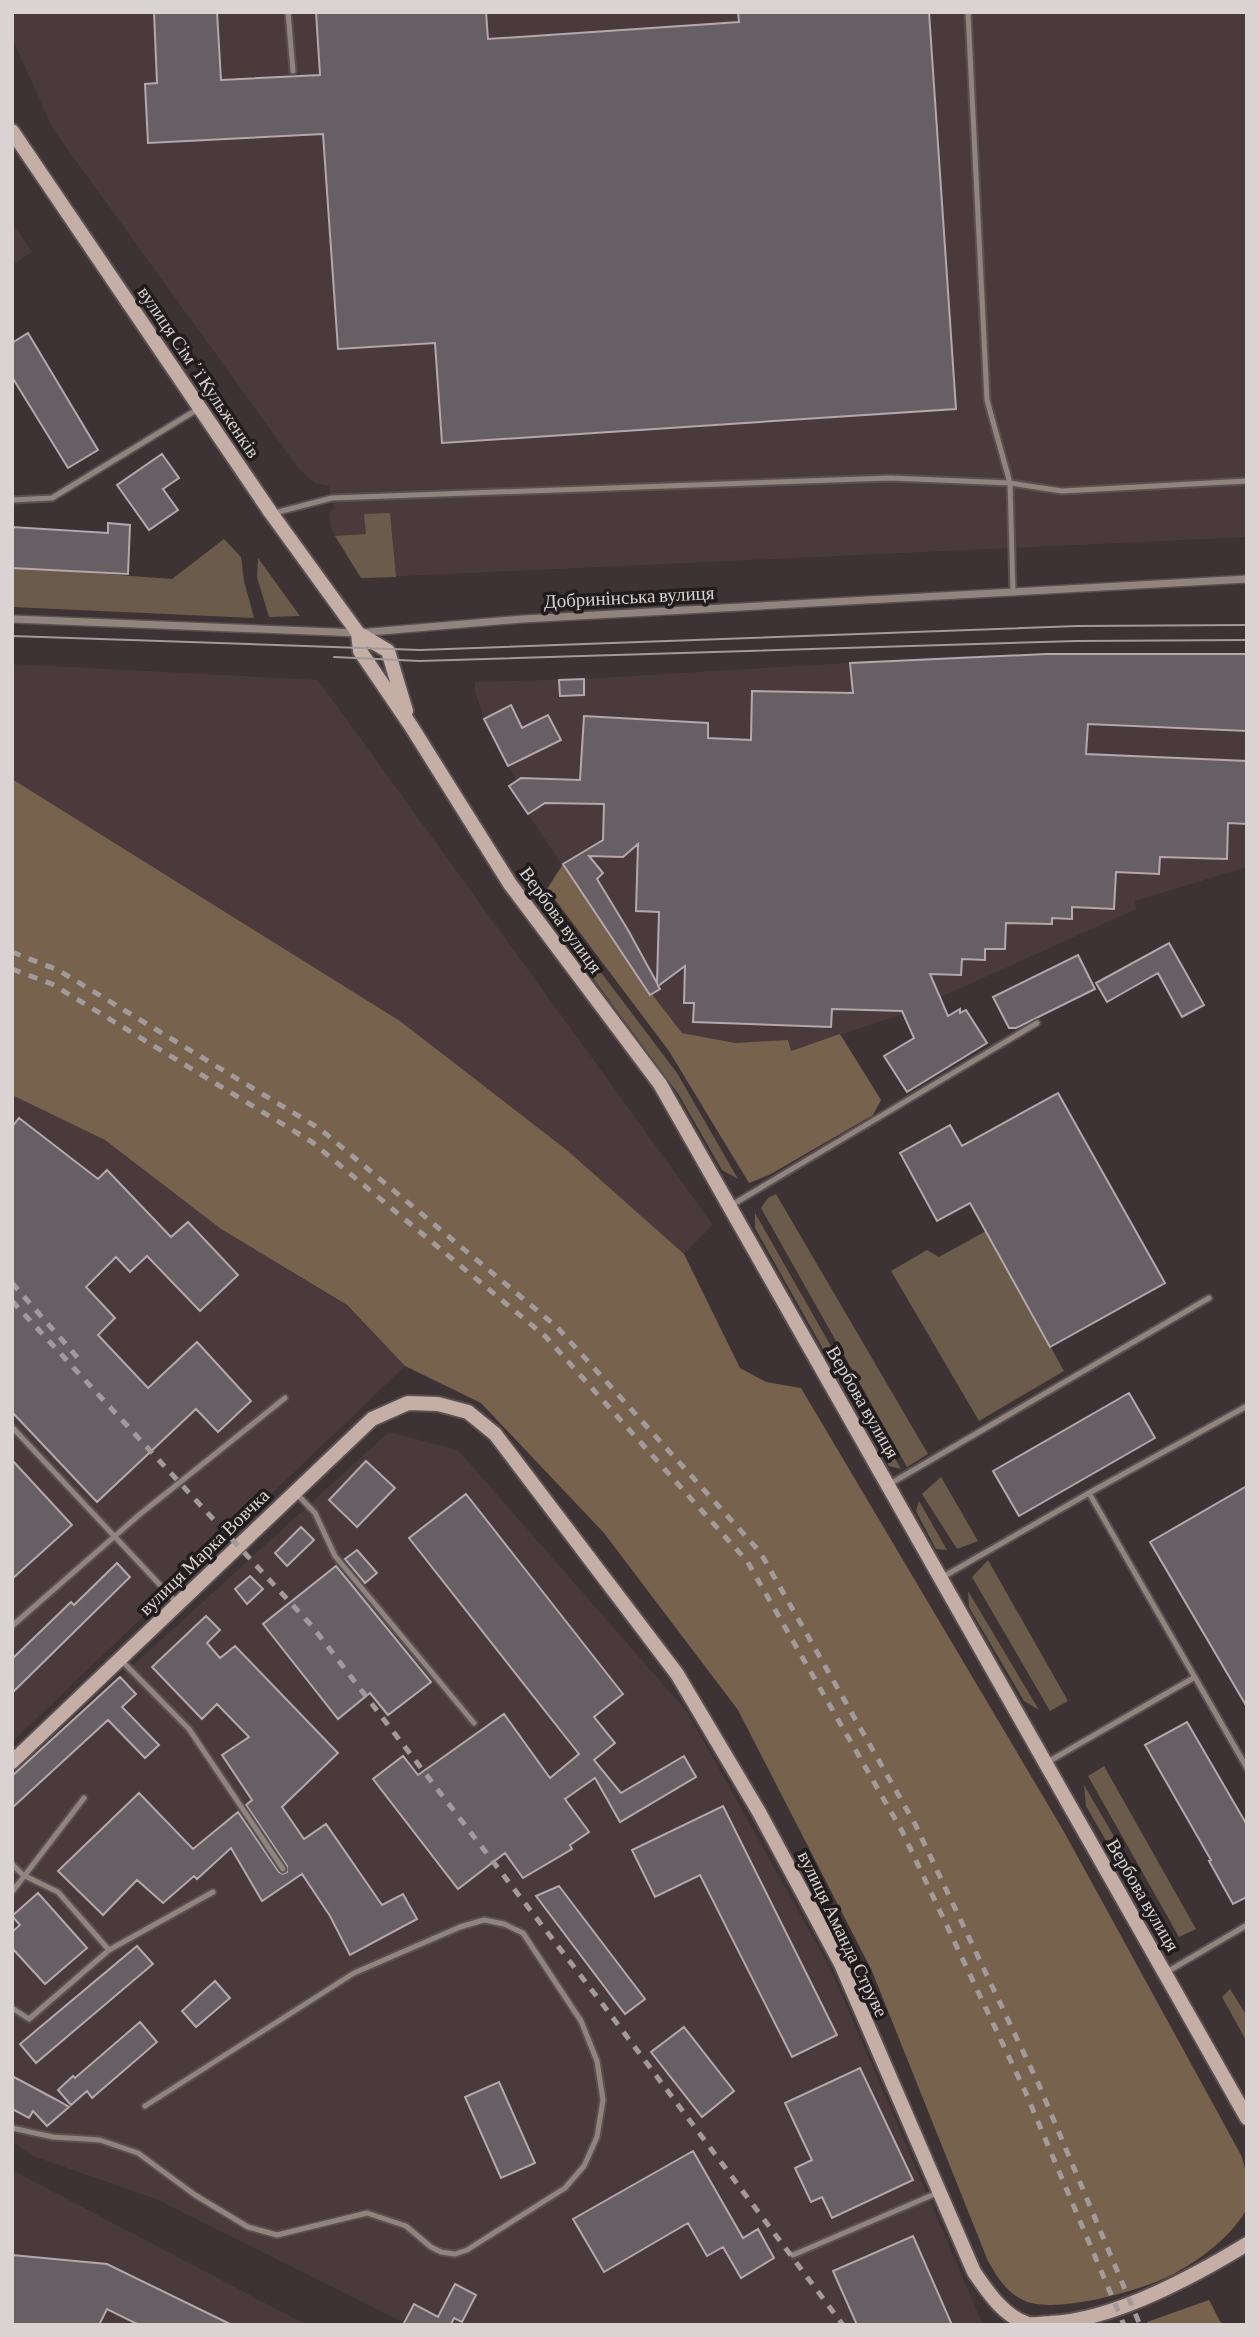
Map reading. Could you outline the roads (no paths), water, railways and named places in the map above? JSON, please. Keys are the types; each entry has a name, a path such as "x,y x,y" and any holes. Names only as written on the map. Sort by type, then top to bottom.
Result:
{"main road":[{"name":"вулиця Сімʼї Кульженків","path":"12,131 271,513 358,633"},
{"name":"Вербова вулиця","path":"358,633 360,651 411,726 510,884 660,1084 1247,2118"},
{"name":"Вербова вулиця","path":"358,633 388,651 411,726"},
{"name":"вулиця Марка Вовчка","path":"12,1762 372,1419 408,1404 438,1404"},
{"name":"вулиця Аманда Струве","path":"438,1404 468,1412 495,1434 677,1674 759,1812 841,1964 974,2272 997,2305 1028,2324 1064,2323 1106,2312 1179,2284 1247,2244"}],"street":[{"name":"Добринінська вулиця","path":"12,619 358,633 537,618 1247,579"}],"lane":[{"path":"288,12 293,71"},
{"path":"968,12 987,400 1010,483 1013,591"},
{"path":"12,500 52,498 201,408"},
{"path":"271,513 332,498 890,478 1010,483 1062,491 1247,481"},
{"path":"730,1206 1037,1023"},
{"path":"888,1485 1209,1298"},
{"path":"12,1626 115,1536 285,1398"},
{"path":"941,1578 1247,1406"},
{"path":"12,1427 178,1604"},
{"path":"295,1492 315,1513 335,1556 474,1723"},
{"path":"1089,1493 1247,1768"},
{"path":"120,1659 189,1729 283,1869"},
{"path":"1046,1763 1195,1677"},
{"path":"12,1892 84,1798"},
{"path":"12,1864 23,1875 58,1892 109,1950"},
{"path":"12,2008 29,2019 109,1950 213,1892"},
{"path":"12,2129 53,2137 100,2140 138,2153 195,2195 248,2227 276,2235 367,2213 406,2226 431,2247 455,2254 467,2250 565,2188 584,2166 597,2137 603,2100 597,2061 582,2021 523,1933 504,1924 484,1920 460,1927 354,1973 145,2106"},
{"path":"1165,1973 1247,1925"},
{"path":"793,2255 940,2192"}],"tram line":[{"path":"12,636 420,650 1078,626 1247,625"},
{"path":"334,657 420,661 1077,641 1247,640"}],"railway":[{"path":"12,952 58,970 320,1129 557,1327 760,1552 915,1824 1039,2085 1140,2325"},
{"path":"12,969 52,984 312,1142 546,1337 747,1561 902,1831 1025,2091 1124,2325"},
{"path":"12,1283 78,1358"},
{"path":"12,1301 312,1626 604,2006 843,2325"}]}
